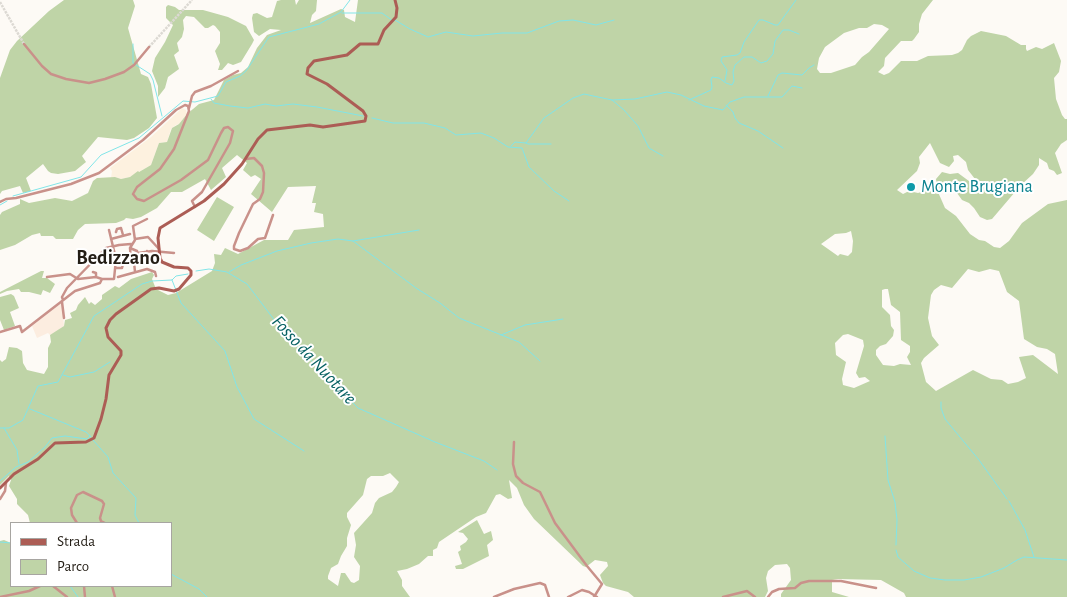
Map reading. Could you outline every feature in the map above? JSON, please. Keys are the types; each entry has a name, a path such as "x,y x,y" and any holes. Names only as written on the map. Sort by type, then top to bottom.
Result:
{"street":[{"path":"162,260 158,232 160,228 195,207 224,184 246,159 266,130 310,125 323,127 365,121 366,116 364,112 327,84 307,74 308,68 314,61 347,54 360,44 378,44 388,24 396,16 395,0"},
{"path":"24,44 51,74 75,81 95,82 117,76 130,68 149,47"},
{"path":"195,207 192,201 202,192 230,143 233,131 228,126 224,128 208,160 181,180 144,201 137,200 133,192 160,169 170,156 187,118 191,99 195,92 212,86 238,72"},
{"path":"0,202 72,184 99,173 143,140 181,106 187,105 189,108"},
{"path":"246,159 254,158 262,166 264,173 263,192 260,199 253,204 236,240 234,249 240,251 248,248 258,239 265,238 273,215"},
{"path":"135,240 133,226 147,219"},
{"path":"116,232 121,228 123,235"},
{"path":"47,277 70,274 77,279 114,279 116,268 114,246 109,230"},
{"path":"112,238 130,234"},
{"path":"64,318 62,296 64,292 106,248 130,245 135,240 148,237 160,251"},
{"path":"130,245 138,252 139,263"},
{"path":"130,245 135,272"},
{"path":"147,251 149,260"},
{"path":"138,252 160,251 174,253"},
{"path":"144,257 149,260"},
{"path":"0,488 14,474 38,459 55,443 86,442 94,438 106,400 109,375 121,355 121,351 108,337 106,328 108,324 116,314 154,288 174,291 179,289 191,275 191,271 188,268 174,267 162,260 149,260 139,263 127,258 122,268 116,268"},
{"path":"118,277 148,269 155,272 156,276"},
{"path":"0,332 20,326 22,332 75,291 100,283 100,278 93,272"},
{"path":"514,442 513,464 516,476 523,483 540,492 555,523 602,584 596,597 582,590 568,597"},
{"path":"0,499 5,491 6,481"},
{"path":"76,522 72,515 71,508 77,496 83,492 102,501 104,504 100,518 102,522"},
{"path":"768,597 774,591 784,588 795,588 809,581 841,581 876,588"},
{"path":"494,597 514,589 540,583 545,585 550,597"},
{"path":"0,597 30,591 38,587"},
{"path":"54,587 67,597"},
{"path":"723,597 747,590 755,597"}],"shaded area":[{"path":"182,108 186,110 187,114 179,124 171,129 167,142 159,143 151,165 130,177 121,179 111,178 112,171 110,168 151,137"},
{"path":"62,304 64,326 53,334 50,335 48,333 37,338 32,326"}],"green space":[{"path":"64,0 133,0 135,6 128,28 141,74 148,77 151,84 157,118 149,128 134,138 127,140 98,137 82,156 86,162 75,171 58,174 51,173 43,164 26,178 31,191 23,193 20,186 2,191 0,194 0,78 10,50 17,41 49,11"},
{"path":"281,0 295,0 296,5 299,0 317,0 316,11 312,15 310,23 341,9 344,10 345,17 355,22 358,0 933,0 922,14 919,32 914,39 912,41 901,41 885,58 884,66 878,72 884,75 889,73 901,61 917,61 928,56 958,53 971,36 981,31 1006,36 1021,45 1026,45 1027,51 1036,47 1042,49 1054,43 1061,61 1059,72 1054,78 1056,99 1062,115 1067,119 1067,140 1061,144 1055,153 1062,173 1057,175 1049,169 1047,163 1039,158 1039,165 1033,174 992,219 987,220 980,217 974,208 962,200 957,193 937,187 936,179 942,172 958,173 973,184 975,179 968,170 966,162 958,155 953,156 954,161 949,167 940,163 930,143 919,157 920,163 917,171 897,190 903,194 909,191 918,193 934,188 938,192 945,208 956,216 970,234 994,247 1000,248 1009,241 1022,223 1048,204 1067,200 1067,597 906,597 904,593 881,580 838,579 832,580 832,592 849,597 781,597 781,594 791,580 790,568 787,564 775,565 768,571 766,578 768,591 765,597 634,597 628,592 606,586 603,583 600,575 608,566 607,562 595,560 586,567 583,566 534,519 524,505 517,488 509,480 512,498 508,499 500,494 496,495 486,513 476,517 439,542 437,548 433,550 433,556 428,556 419,564 407,569 397,571 402,580 402,586 410,597 0,597 0,541 4,540 10,543 10,587 172,587 172,522 30,522 28,515 17,504 17,499 9,486 11,480 9,476 0,485 0,360 2,362 6,359 9,347 22,351 23,363 27,370 44,374 48,367 50,335 64,326 65,320 72,318 70,313 76,310 85,297 89,304 91,302 95,305 102,299 102,295 115,286 119,288 131,279 152,272 154,275 152,279 156,289 168,295 176,293 212,271 215,263 214,254 221,255 225,248 238,254 264,240 288,240 294,230 324,227 323,214 314,212 316,203 312,203 316,186 288,187 272,212 251,194 261,179 255,175 251,177 243,170 247,163 237,155 222,168 226,177 211,190 205,179 182,192 171,192 157,208 141,217 126,218 116,223 85,224 78,230 73,239 56,239 53,236 41,236 40,233 0,250 0,215 2,212 20,204 20,199 29,203 55,198 72,201 88,193 93,181 97,178 115,177 121,179 130,177 151,165 159,143 167,142 172,128 179,124 199,104 214,100 224,80 241,73 248,67 257,48 267,35 281,30 270,29 259,36 254,32 253,14 257,13 267,18 272,17 277,1","holes":["874,24 882,25 889,29 855,65 831,73 820,73 817,69 819,58 825,47 844,33 859,28 867,28","851,231 853,241 852,252 848,256 840,254 838,256 821,244 835,234","968,269 979,272 990,269 999,271 1007,292 1019,301 1024,339 1037,347 1047,349 1055,354 1058,374 1033,355 1019,357 1026,378 1018,382 1008,384 1002,380 991,379 973,370 936,391 926,382 921,363 939,345 932,336 928,318 931,295 941,285 952,288","888,289 891,305 900,312 901,340 910,346 910,352 907,357 911,365 883,365 876,355 876,350 886,344 893,336 894,330 891,326 890,315 882,307 882,290","848,334 863,340 864,346 856,373 859,378 865,377 870,381 854,388 843,385 842,379 846,362 836,355 835,343 843,335","390,473 399,482 392,492 379,498 375,503 372,513 354,533 356,545 354,557 360,566 359,580 354,583 351,582 345,573 341,573 338,586 328,579 328,576 331,568 338,564 347,546 351,525 347,513 363,495 367,479 371,476 383,476"]},
{"path":"168,5 179,10 203,10 228,17 246,26 254,40 241,62 233,65 228,63 222,70 218,70 220,64 215,51 220,43 220,32 213,25 205,28 194,17 186,16 183,20 184,29 182,37 177,43 179,51 174,55 179,69 168,77 165,88 158,97 158,86 152,71 155,58 173,25 166,18 166,7"},
{"path":"217,197 234,207 214,241 197,230"},
{"path":"44,271 42,278 47,278 55,284 50,293 43,290 41,295 21,292 19,289 0,294 0,292"},
{"path":"11,294 14,296 19,308 10,312 15,326 4,330 0,320 0,297"},
{"path":"477,520 484,534 491,531 493,540 487,545 489,556 463,569 456,569 455,566 462,564 458,552 461,550 460,546 468,539 463,533 458,532"}],"waterway":[{"path":"13,196 81,177 101,155 139,138 183,101 195,102 218,96 226,82 246,71 269,37 319,24 341,12 350,0"},
{"path":"725,81 727,70 721,61 722,57 740,53 744,42 759,20 778,25 796,0"},
{"path":"342,13 382,13 393,21 395,20 428,37 446,32 473,36 527,33 559,21 573,20 596,25 614,20"},
{"path":"689,100 711,90 712,77 719,78 732,85 735,65 744,57 752,57 761,63 767,61 773,54 775,41 783,30 799,34"},
{"path":"133,44 133,63 150,74 162,116"},
{"path":"768,96 778,75 782,73 802,75 814,65"},
{"path":"612,100 635,99 667,92 681,95 704,106 723,110 730,102 744,97 782,97 792,86 802,88"},
{"path":"526,143 544,118 573,98 584,94 612,100 638,126 649,148 663,156"},
{"path":"211,99 214,103 230,106 248,108 265,104 276,106 293,104 363,116"},
{"path":"726,105 733,112 739,123 758,131 783,148"},
{"path":"372,118 393,123 424,123 445,128 456,135 481,133 494,138 508,147 522,148 529,167 554,191 569,201"},
{"path":"511,146 515,142 551,144"},
{"path":"0,205 7,201"},
{"path":"353,241 419,230"},
{"path":"229,272 241,265 277,251 338,239 353,241 459,318 519,342 540,361"},
{"name":"Fosso da Nuotare","path":"196,271 209,269 227,272 247,284 285,334 358,408 484,461 497,470"},
{"name":"Fosso da Nuotare","path":"0,428 9,428 23,420 38,386 58,382 94,316 142,284 152,281 172,280 176,276 188,274"},
{"path":"172,280 181,303 225,351 237,387 254,419 304,451"},
{"path":"501,335 525,325 563,319"},
{"path":"63,375 70,377 94,372 110,362"},
{"path":"941,402 945,419 979,460 1007,499"},
{"path":"30,409 86,432 91,437"},
{"path":"4,428 17,450 19,464"},
{"path":"0,481 16,467 28,462 52,438 65,436 87,439 90,436"},
{"path":"885,436 888,480 895,502 897,520 896,545"},
{"path":"93,440 108,457 113,473 136,498 135,515 138,522"},
{"path":"1009,501 1025,530 1034,557"},
{"path":"0,542 10,543"},
{"path":"896,550 898,557 914,571 930,578 945,580 964,580 981,577 1004,568 1024,557 1067,560"},
{"path":"172,575 199,589 207,597"},
{"path":"71,587 78,597"}],"tunnel":[{"path":"149,47 192,0"},
{"path":"0,2 24,44"}],"place":[{"name":"Monte Brugiana","path":"911,187"}],"district":[{"name":"Bedizzano","path":"118,258"}]}
